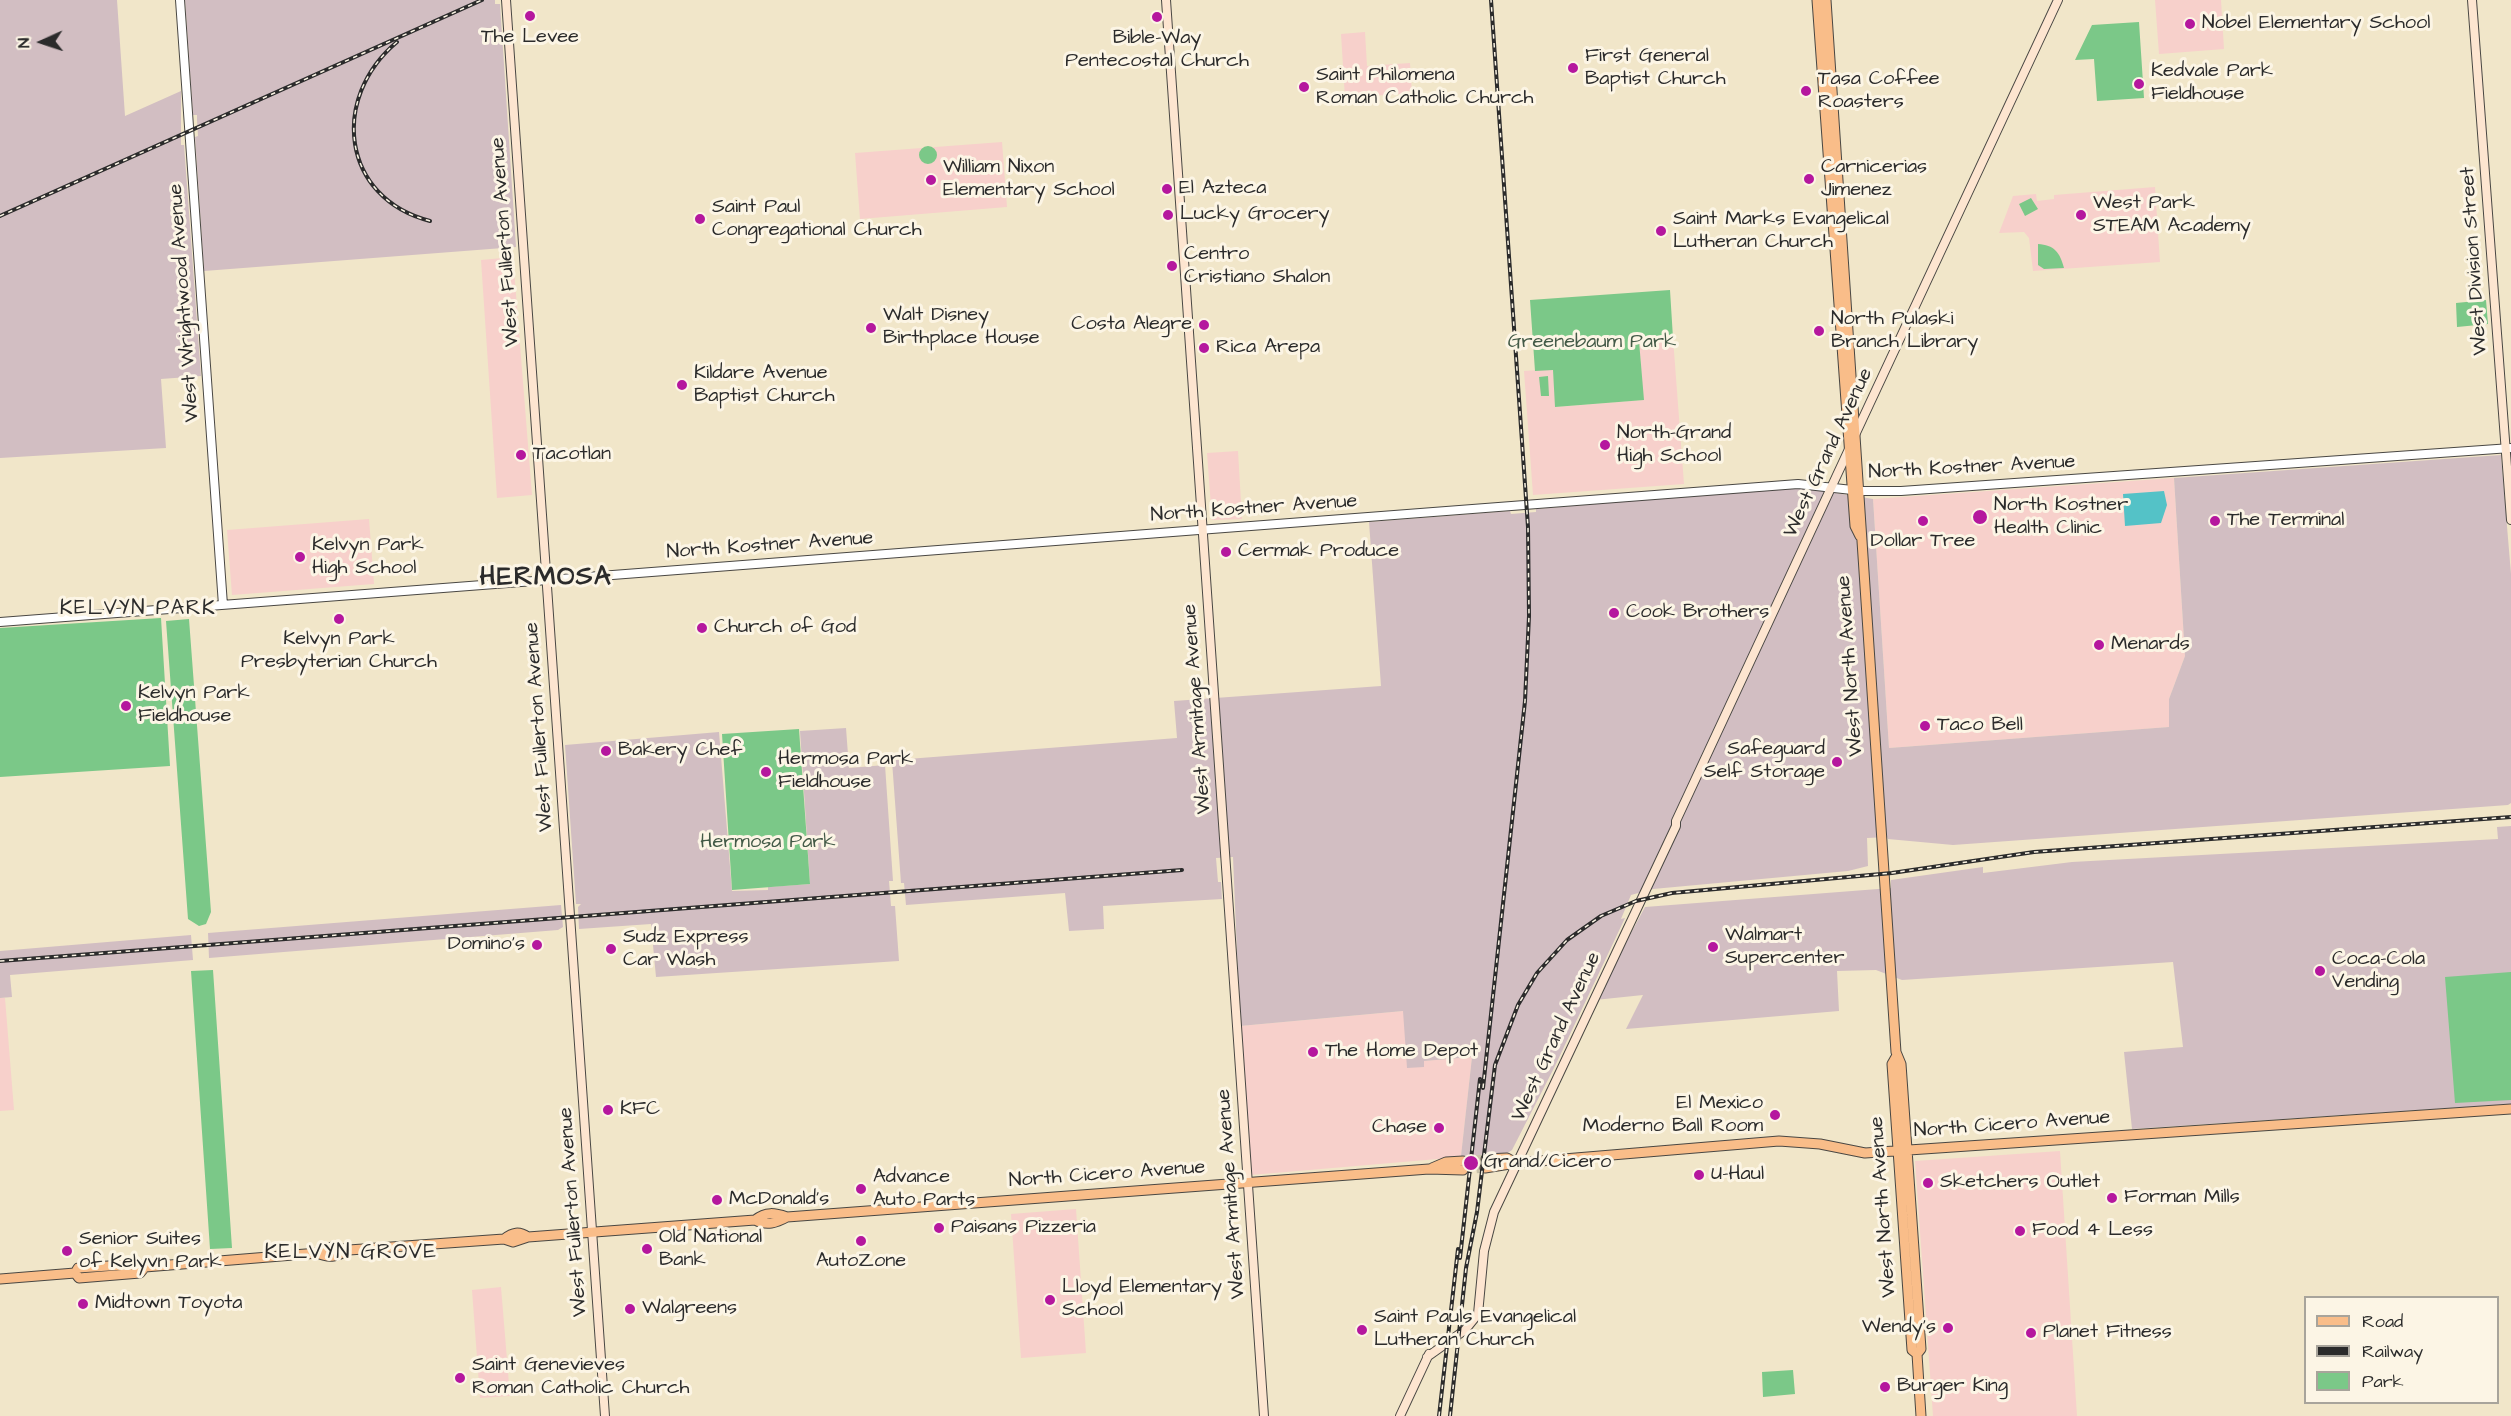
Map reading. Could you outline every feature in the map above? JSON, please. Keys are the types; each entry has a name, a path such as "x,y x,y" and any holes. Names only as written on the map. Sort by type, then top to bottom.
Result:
{"main road":[{"name":"West Fullerton Avenue","path":"506,0 605,1416"},
{"name":"West Armitage Avenue","path":"1166,0 1264,1416"},
{"name":"West North Avenue","path":"1817,0 1849,450 1856,491"},
{"name":"West North Avenue","path":"1826,0 1857,432 1855,525 1860,536 1878,793 1875,800 1883,920 1887,927 1896,1057 1892,1064 1902,1151 1912,1350 1917,1354 1921,1416"},
{"name":"West Grand Avenue","path":"1400,1416 1427,1357 1442,1339 1478,1314 1487,1236 1494,1212 1633,914 1632,907 1639,892 1644,889 1664,848 1663,842 1671,824 1676,821 2058,0"},
{"name":"West Division Street","path":"2472,0 2508,448 2511,520"},
{"name":"North Cicero Avenue","path":"1485,1164 1507,1158 1516,1163 1779,1141 1814,1143 1865,1153 2511,1109"},
{"name":"North Cicero Avenue","path":"0,1279 75,1273 78,1269 93,1267 139,1264 145,1267 318,1253 332,1247 349,1250 504,1239 510,1234 521,1233 528,1237 755,1220 763,1214 787,1217 1248,1183 1430,1169 1446,1162 1463,1166"}],"street":[{"name":"West Wrightwood Avenue","path":"180,0 223,604"},
{"name":"North Kostner Avenue","path":"0,622 1798,484 1856,491 1901,492 2508,448"}],"shaded area":[{"path":"0,0 117,0 125,116 181,91 181,145 184,145 201,376 161,379 166,448 0,458"},
{"path":"185,0 495,0 495,4 500,4 516,247 204,271 195,137 198,136 197,115 193,115"},
{"name":"Nobel Elementary School","path":"2155,0 2221,0 2224,49 2159,54"},
{"path":"1365,32 1367,66 1410,63 1412,93 1345,98 1341,34"},
{"name":"William Nixon Elementary School","path":"1002,142 1007,207 860,219 855,153"},
{"name":"West Park STEAM Academy","path":"2155,187 2160,262 2033,271 2029,238 2024,232 1999,233 2013,196 2036,194 2037,201 2054,199 2054,195"},
{"path":"513,257 532,495 497,498 481,260"},
{"name":"North-Grand High School","path":"1673,338 1684,484 1533,495 1524,371 1553,369 1556,407 1643,400 1639,340"},
{"path":"1238,451 1242,519 1212,520 1207,453"},
{"path":"2501,455 2511,574 2511,803 1953,845 1888,839 1887,837 1867,838 1868,866 1848,871 1653,889 1631,895 1621,919 1625,918 1555,1066 1512,1150 1506,1154 1461,1156 1472,1057 1424,1061 1424,1067 1407,1068 1403,1011 1240,1026 1233,857 1216,858 1222,899 1103,906 1104,929 1069,931 1065,893 906,905 904,883 901,883 892,761 1177,738 1174,701 1381,686 1369,522 1510,511 1511,514 1536,512 1536,509 1798,487 1873,499 1889,748 2169,727 2169,699 2185,656 2174,478"},
{"path":"2174,478 2185,656 2169,699 2170,727 1889,748 1873,499"},
{"name":"Kelvyn Park High School","path":"369,519 374,584 232,595 227,530"},
{"path":"846,728 849,768 885,765 893,881 889,881 891,906 895,906 899,961 656,977 651,924 579,929 578,907 581,904 576,904 565,745 719,732 732,891 768,890 768,887 810,884 800,731"},
{"path":"2511,826 2511,1104 2132,1129 2124,1052 2183,1047 2173,962 1902,980 1876,970 1837,971 1839,1011 1626,1029 1643,995 1595,1000 1645,907 1891,888 1891,880 1983,867 1983,873 2072,862 2498,839 2497,827"},
{"path":"561,905 563,927 558,930 209,958 208,933"},
{"path":"191,935 193,960 10,975 12,997 0,998 0,951"},
{"path":"0,998 5,998 14,1110 0,1111"},
{"path":"1403,1011 1423,1061 1472,1057 1461,1157 1251,1175 1240,1026"},
{"path":"2060,1151 2077,1416 1933,1416 1915,1161"},
{"name":"Lloyd Elementary School","path":"1076,1209 1086,1353 1021,1358 1011,1214"},
{"path":"501,1287 510,1396 480,1398 472,1290"}],"green space":[{"path":"2139,22 2144,98 2097,101 2094,59 2075,60 2092,25"},
{"path":"928,146 934,149 937,155 934,161 928,164 922,161 919,155 922,149"},
{"path":"2031,198 2038,209 2025,216 2019,204"},
{"path":"2038,244 2056,250 2064,268 2044,269 2038,265"},
{"name":"Greenebaum Park","path":"1670,290 1673,338 1639,341 1644,400 1555,407 1553,370 1535,371 1530,300"},
{"path":"2486,300 2488,324 2457,327 2456,303"},
{"path":"1548,376 1549,396 1541,396 1539,377"},
{"name":"KELVYN PARK","path":"161,618 170,766 0,777 0,628"},
{"path":"189,619 211,912 206,924 199,926 188,919 166,621"},
{"name":"Hermosa Park","path":"799,729 810,884 732,890 722,734"},
{"path":"213,970 232,1248 210,1249 191,971"},
{"path":"2511,972 2511,1100 2455,1103 2445,977"},
{"path":"1793,1370 1795,1394 1763,1397 1762,1372"}],"water":[{"path":"2164,491 2167,505 2161,523 2125,526 2123,494"}],"tunnel":[{"path":"1463,1161 1486,1159"},
{"path":"1463,1170 1485,1168"}],"railway":[{"path":"0,216 482,0"},
{"path":"1483,1088 1525,701 1529,616 1528,527 1491,0"},
{"path":"397,42 376,65 361,90 355,117 355,144 363,169 378,191 400,209 430,221"},
{"path":"1450,1416 1466,1268 1477,1212 1495,1065 1518,1005 1537,973 1567,940 1601,916 1636,901 1672,893 1892,873 2034,852 2511,817"},
{"path":"0,961 1182,870"},
{"path":"1460,1258 1480,1079"},
{"path":"1439,1416 1458,1249"}],"place":[{"name":"The Levee","path":"530,16"},
{"name":"Bible-Way Pentecostal Church","path":"1157,17"},
{"name":"Nobel Elementary School","path":"2190,24"},
{"name":"First General Baptist Church","path":"1573,68"},
{"name":"Kedvale Park Fieldhouse","path":"2139,84"},
{"name":"Saint Philomena Roman Catholic Church","path":"1304,87"},
{"name":"Tasa Coffee Roasters","path":"1806,91"},
{"name":"Carnicerias Jimenez","path":"1809,179"},
{"name":"William Nixon Elementary School","path":"931,180"},
{"name":"El Azteca","path":"1167,189"},
{"name":"Lucky Grocery","path":"1168,215"},
{"name":"West Park STEAM Academy","path":"2081,215"},
{"name":"Saint Paul Congregational Church","path":"700,219"},
{"name":"Saint Marks Evangelical Lutheran Church","path":"1661,231"},
{"name":"Centro Cristiano Shalon","path":"1172,266"},
{"name":"Costa Alegre","path":"1204,325"},
{"name":"Walt Disney Birthplace House","path":"871,328"},
{"name":"North Pulaski Branch Library","path":"1819,331"},
{"name":"Rica Arepa","path":"1204,348"},
{"name":"Kildare Avenue Baptist Church","path":"682,385"},
{"name":"North-Grand High School","path":"1605,445"},
{"name":"Tacotlan","path":"521,455"},
{"name":"North Kostner Health Clinic","path":"1980,517"},
{"name":"Dollar Tree","path":"1923,521"},
{"name":"The Terminal","path":"2215,521"},
{"name":"Cermak Produce","path":"1226,552"},
{"name":"Kelvyn Park High School","path":"300,557"},
{"name":"Cook Brothers","path":"1614,613"},
{"name":"Kelvyn Park Presbyterian Church","path":"339,619"},
{"name":"Church of God","path":"702,628"},
{"name":"Menards","path":"2099,645"},
{"name":"Kelvyn Park Fieldhouse","path":"126,706"},
{"name":"Taco Bell","path":"1925,726"},
{"name":"Bakery Chef","path":"606,751"},
{"name":"Safeguard Self Storage","path":"1837,762"},
{"name":"Hermosa Park Fieldhouse","path":"766,772"},
{"name":"Domino's","path":"537,945"},
{"name":"Walmart Supercenter","path":"1713,947"},
{"name":"Sudz Express Car Wash","path":"611,949"},
{"name":"Coca-Cola Vending","path":"2320,971"},
{"name":"The Home Depot","path":"1313,1052"},
{"name":"KFC","path":"608,1110"},
{"name":"El Mexico Moderno Ball Room","path":"1775,1115"},
{"name":"Chase","path":"1439,1128"},
{"name":"Grand/Cicero","path":"1471,1163"},
{"name":"U-Haul","path":"1699,1175"},
{"name":"Sketchers Outlet","path":"1928,1183"},
{"name":"Advance Auto Parts","path":"861,1189"},
{"name":"Forman Mills","path":"2112,1198"},
{"name":"McDonald's","path":"717,1200"},
{"name":"Paisans Pizzeria","path":"939,1228"},
{"name":"Food 4 Less","path":"2020,1231"},
{"name":"AutoZone","path":"861,1241"},
{"name":"Old National Bank","path":"647,1249"},
{"name":"Senior Suites of Kelyvn Park","path":"67,1251"},
{"name":"Lloyd Elementary School","path":"1050,1300"},
{"name":"Midtown Toyota","path":"83,1304"},
{"name":"Walgreens","path":"630,1309"},
{"name":"Wendy's","path":"1948,1328"},
{"name":"Saint Pauls Evangelical Lutheran Church","path":"1362,1330"},
{"name":"Planet Fitness","path":"2031,1333"},
{"name":"Saint Genevieves Roman Catholic Church","path":"460,1378"},
{"name":"Burger King","path":"1885,1387"}],"district":[{"name":"HERMOSA","path":"546,579"},
{"name":"KELVYN PARK","path":"138,610"},
{"name":"KELVYN GROVE","path":"351,1254"}]}
